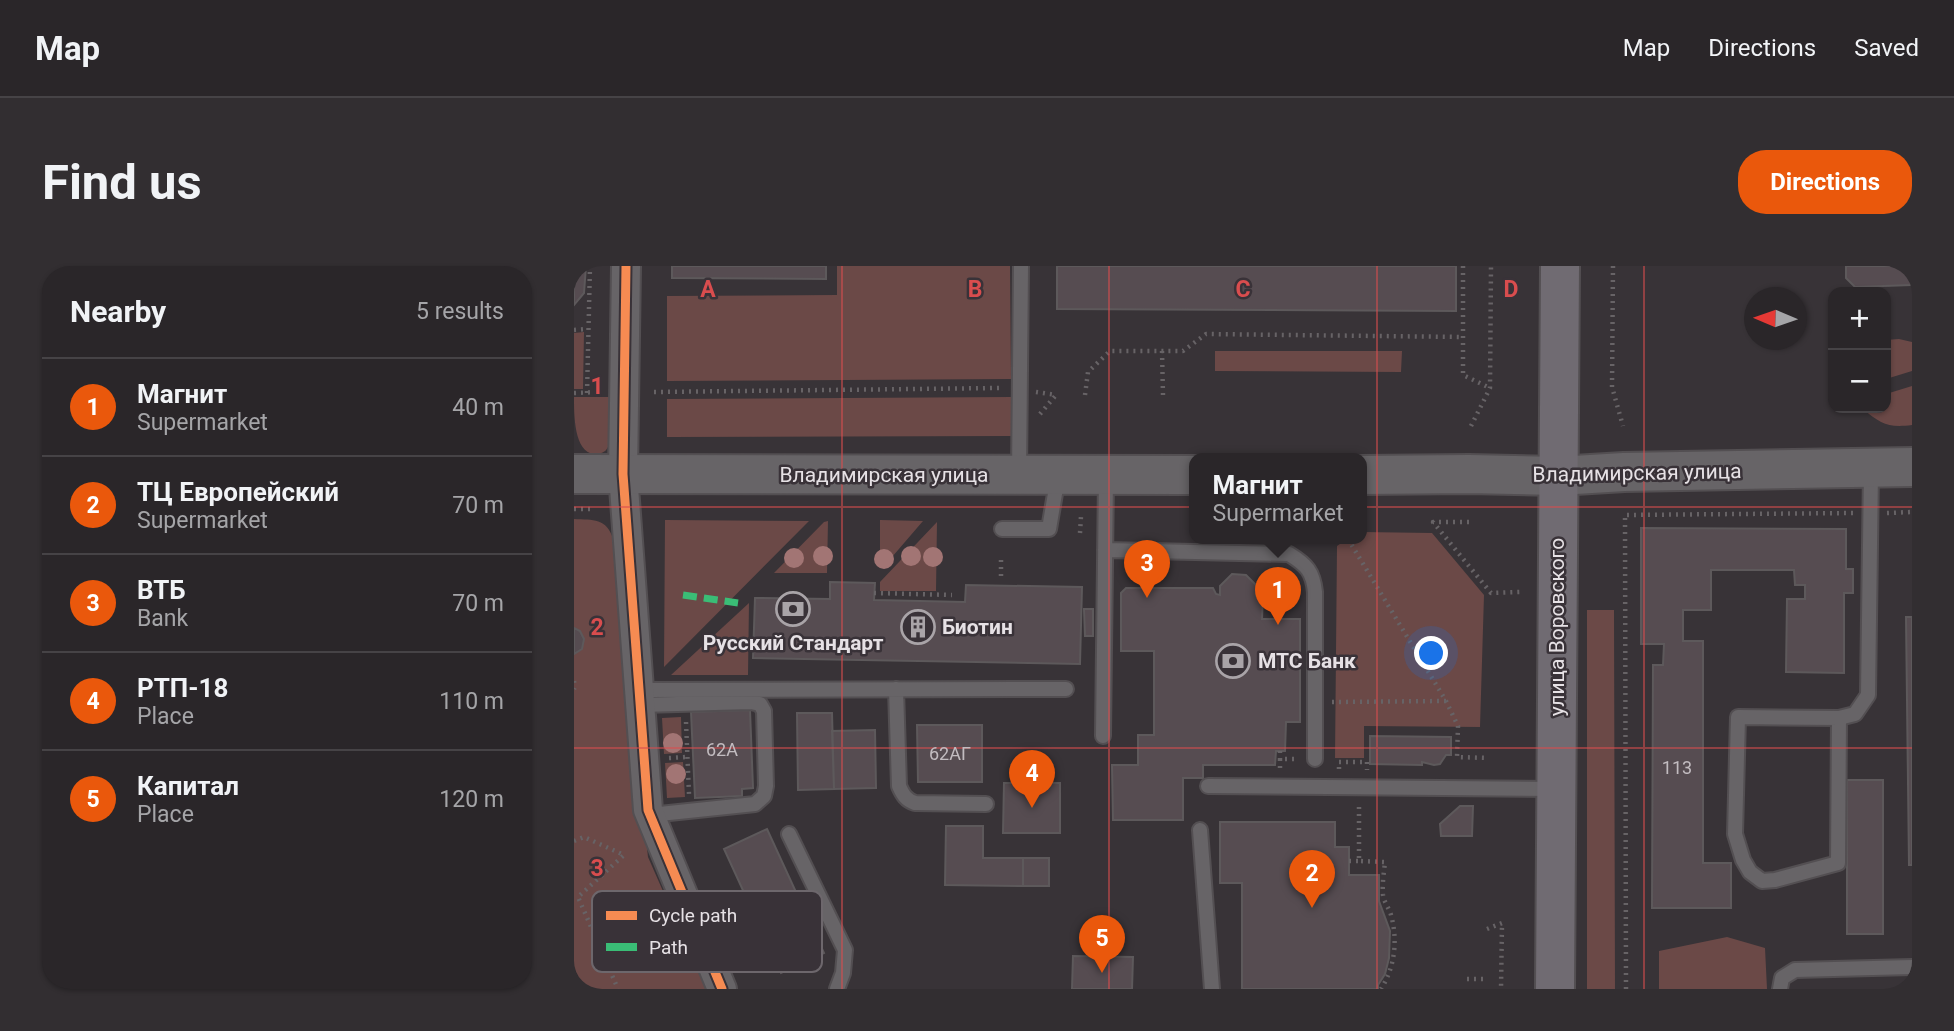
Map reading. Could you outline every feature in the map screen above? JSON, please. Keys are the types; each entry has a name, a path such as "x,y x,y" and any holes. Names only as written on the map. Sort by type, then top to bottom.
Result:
{"main road":[{"name":"улица Воровского","path":"1555,989 1560,266"},
{"name":"Владимирская улица","path":"1367,475 1558,476 1624,472 1912,467"},
{"name":"Владимирская улица","path":"576,478 624,474 1189,475"}],"street":[{"path":"626,266 624,474 650,815 681,891"},
{"path":"715,972 722,989"}],"lane":[{"path":"1018,475 1021,266"},
{"path":"1839,718 1838,863 1762,881 1750,872 1743,860 1735,834 1738,717 1839,718 1855,714 1868,695 1871,468"},
{"path":"1002,529 1049,529 1058,475"},
{"path":"1103,736 1106,475"},
{"path":"1105,550 1289,554 1307,567 1314,578 1315,592 1314,759"},
{"path":"640,698 896,689 1066,688"},
{"path":"896,689 899,786 902,794 915,803 986,804"},
{"path":"640,698 685,704 751,702 760,704 764,711 764,796 755,804 650,815"},
{"path":"1208,786 1556,789"},
{"path":"1200,830 1212,989"},
{"path":"789,834 817,891"},
{"path":"822,902 845,950 843,973 836,989"},
{"path":"1780,989 1782,978 1795,970 1912,967"}],"path":[{"path":"587,393 590,266"},
{"path":"1463,266 1463,375 1490,388"},
{"path":"1471,426 1490,388 1491,266"},
{"path":"1613,266 1612,387 1623,426"},
{"path":"574,330 588,329"},
{"path":"1085,395 1088,372 1111,351 1183,351 1206,334 1463,337"},
{"path":"1162,351 1163,395"},
{"path":"653,392 1001,388"},
{"path":"574,393 599,392"},
{"path":"576,478 596,509"},
{"path":"1626,989 1625,515 1912,512"},
{"path":"1080,533 1081,516"},
{"path":"1469,522 1433,522 1491,593 1521,592"},
{"path":"1351,544 1446,701 1458,726 1457,757 1488,758"},
{"path":"1001,556 1001,576"},
{"path":"874,593 952,595"},
{"path":"574,681 574,688"},
{"path":"1335,702 1446,701"},
{"path":"685,704 689,810"},
{"path":"1280,751 1282,761"},
{"path":"661,758 687,757"},
{"path":"1359,788 1359,861"},
{"path":"574,841 584,836 624,855 576,897 592,932"},
{"path":"1349,862 1385,862 1383,897 1394,928 1393,963 1381,989"},
{"path":"1487,929 1502,923 1501,989"},
{"path":"610,972 618,989"},
{"path":"1467,979 1486,979"}],"shaded area":[{"path":"837,266 1010,266 1011,379 667,381 667,296 837,295"},
{"path":"584,332 583,389 574,389 574,333"},
{"path":"1891,340 1912,342 1912,371 1891,377 1891,350"},
{"path":"1215,351 1402,351 1401,372 1215,371"},
{"path":"1912,386 1912,425 1885,424 1868,413 1891,413 1891,392"},
{"path":"574,397 613,397 611,437 608,447 602,453 587,452 582,447 576,432"},
{"path":"1011,397 1011,436 667,437 667,399"},
{"path":"574,519 593,520 603,524 613,539 648,857 663,891 592,891 592,972 699,972 706,989 574,989"},
{"path":"665,520 809,521 664,667"},
{"path":"880,520 923,521 886,564 880,564"},
{"path":"828,521 827,573 774,573 824,522"},
{"path":"937,522 936,591 880,591 880,582"},
{"path":"1367,532 1432,533 1484,595 1480,727 1364,726 1364,758 1335,758 1337,546 1367,544"},
{"path":"749,603 748,675 671,675"},
{"path":"1587,610 1614,610 1615,989 1587,989"},
{"path":"681,717 682,753 664,754 662,718"},
{"path":"683,762 685,797 667,798 665,763"},
{"path":"1727,937 1765,948 1767,989 1659,989 1659,951"}],"building":[{"path":"574,266 586,266 584,293 574,305"},
{"path":"672,266 826,266 826,279 672,278"},
{"path":"1057,266 1456,266 1456,311 1057,309"},
{"path":"1846,266 1912,266 1912,285 1855,287 1846,278"},
{"path":"1641,528 1846,529 1846,569 1853,569 1853,593 1844,593 1844,673 1786,672 1787,599 1805,599 1805,585 1795,585 1794,570 1711,570 1711,610 1683,610 1683,641 1703,641 1703,863 1731,863 1731,908 1652,908 1653,665 1663,665 1664,644 1641,644"},
{"path":"1232,574 1246,575 1256,585 1256,596 1263,597 1262,619 1300,619 1300,722 1286,722 1285,751 1276,751 1275,765 1203,765 1203,778 1183,778 1183,820 1113,820 1112,765 1138,765 1138,735 1154,735 1154,651 1121,651 1121,593 1126,588 1213,588 1216,594 1220,595 1220,586"},
{"name":"Биотин","path":"830,582 875,583 874,600 965,602 966,585 1082,587 1080,664 753,658 755,598 830,599"},
{"path":"1084,609 1093,609 1093,636 1085,636"},
{"path":"1906,617 1912,617 1912,865 1909,865"},
{"path":"574,628 580,631 584,639 582,649 574,654"},
{"path":"750,710 753,788 742,789 742,796 695,798 691,712"},
{"path":"797,713 832,713 834,789 798,790"},
{"path":"917,725 982,725 982,782 918,782"},
{"path":"875,730 876,788 834,789 832,731"},
{"path":"1370,736 1451,737 1451,755 1446,755 1440,764 1434,765 1422,762 1422,765 1370,764"},
{"path":"1847,780 1883,780 1883,934 1847,934"},
{"path":"1004,783 1060,783 1060,833 1003,833"},
{"path":"1460,806 1473,806 1472,836 1441,836 1440,824"},
{"path":"1220,822 1335,822 1335,847 1349,847 1349,875 1379,875 1379,901 1390,931 1389,958 1378,989 1242,989 1242,883 1220,883"},
{"path":"946,826 983,826 983,858 1023,858 1023,886 945,885"},
{"path":"767,829 796,891 743,891 724,849"},
{"path":"1023,858 1049,858 1049,886 1023,886"},
{"path":"1073,956 1133,957 1132,989 1072,989"}],"marked path":[{"path":"683,595 738,603"}],"cycle path":[{"path":"626,266 623,474 648,810 681,891"},
{"path":"715,972 722,989"}],"place":[{"name":"ВТБ","path":"1147,598"},
{"name":"Русский Стандарт","path":"793,609"},
{"name":"Магнит","path":"1278,625"},
{"name":"Биотин","path":"918,627"},
{"name":"МТС Банк","path":"1233,661"},
{"name":"РТП-18","path":"1032,808"},
{"name":"ТЦ Европейский","path":"1312,908"},
{"name":"Капитал","path":"1102,973"}]}
